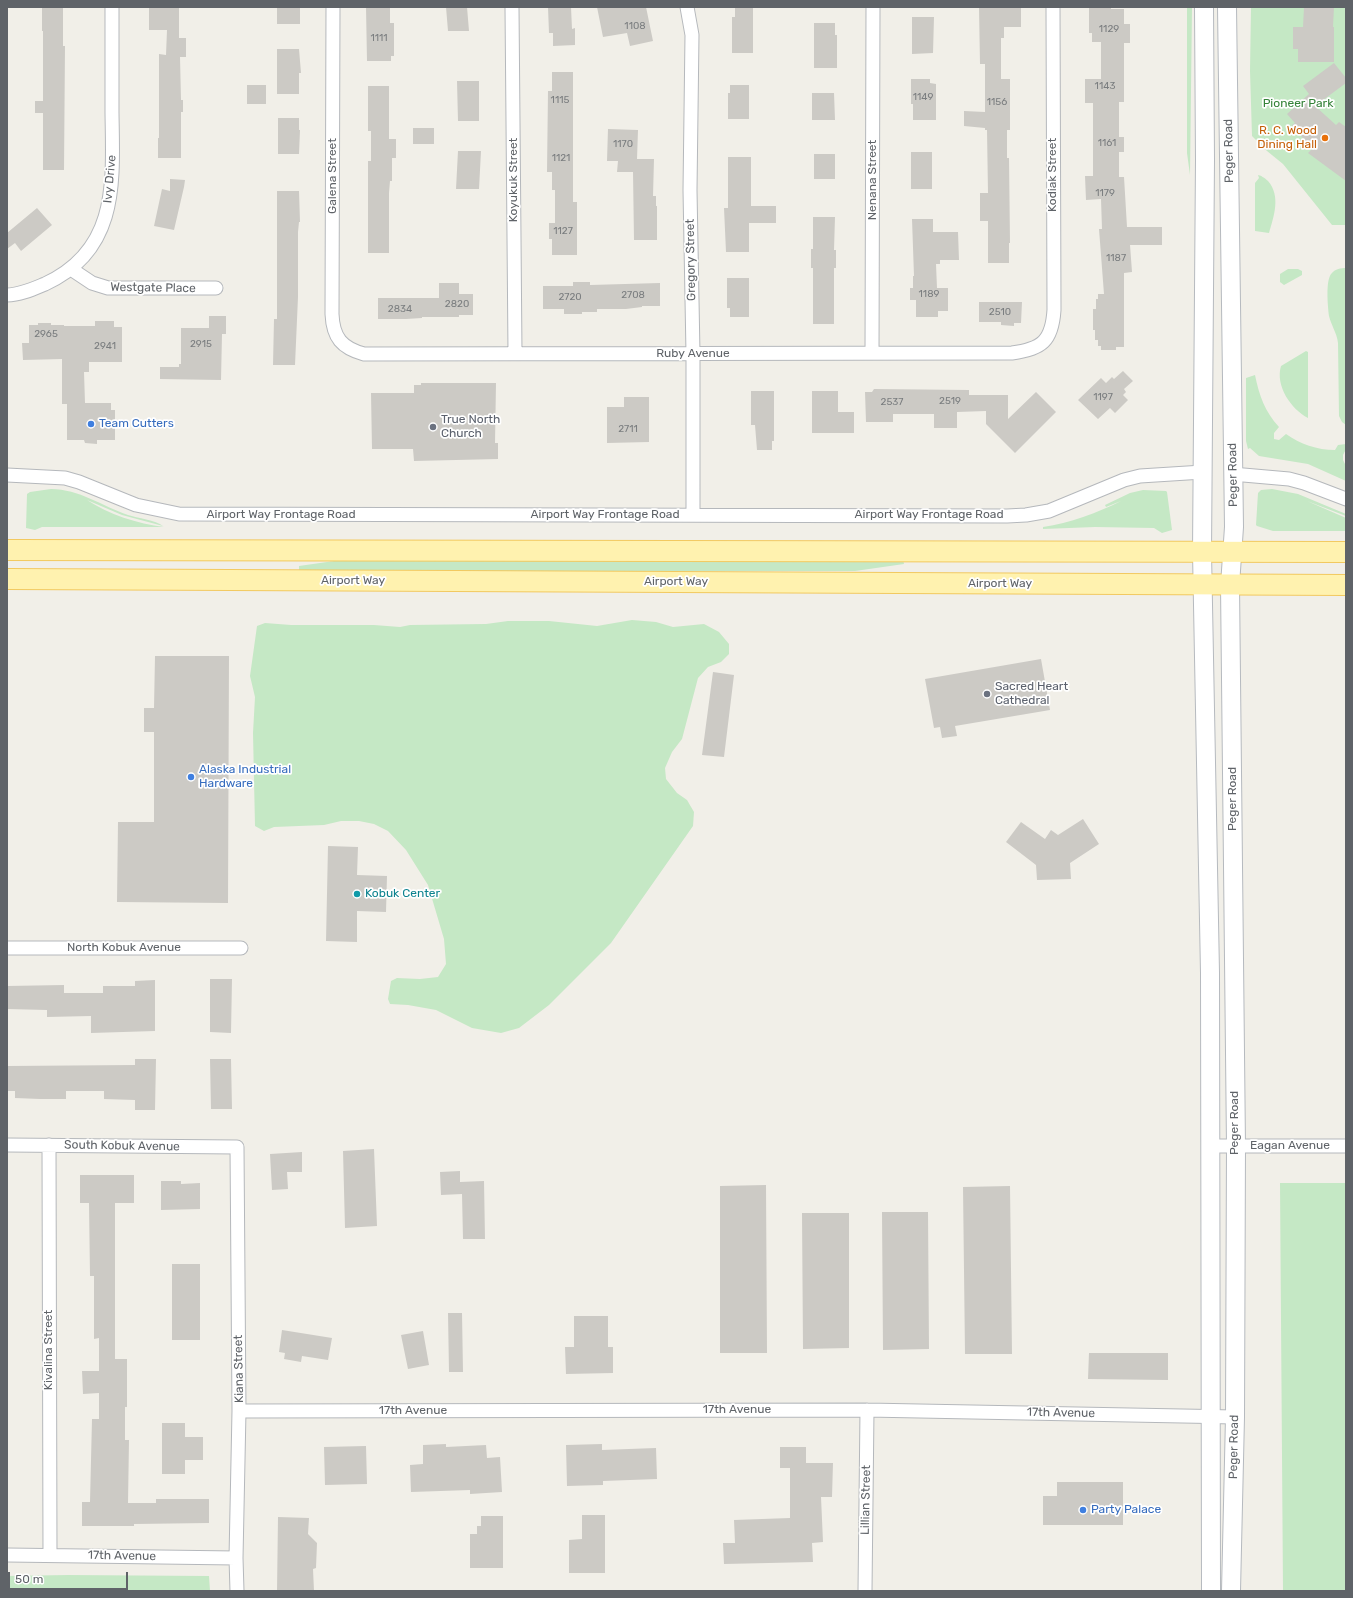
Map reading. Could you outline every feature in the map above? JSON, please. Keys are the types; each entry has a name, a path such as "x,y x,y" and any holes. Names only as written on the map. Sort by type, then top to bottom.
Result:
{"main road":[{"name":"Peger Road","path":"1204,7 1202,585 1210,972 1211,1591"},
{"name":"Peger Road","path":"1227,7 1232,474 1234,527 1230,585 1236,1146 1235,1417 1231,1591"},
{"path":"7,550 1346,552"},
{"name":"Airport Way","path":"7,579 1346,585"}],"street":[{"name":"Ivy Drive","path":"7,295 40,286 71,269 94,242 106,212 112,187 112,7"},
{"name":"Galena Street","path":"333,7 332,323 341,343"},
{"name":"Koyukuk Street","path":"512,7 515,353"},
{"name":"Gregory Street","path":"687,7 692,35 690,190 693,354 693,514"},
{"name":"Nenana Street","path":"872,353 873,7"},
{"name":"Kodiak Street","path":"1045,342 1052,328 1054,310 1053,7"},
{"name":"Westgate Place","path":"71,269 92,283 108,288 216,288"},
{"name":"Ruby Avenue","path":"341,343 354,351 364,354 693,354 1012,353 1026,351 1045,342"},
{"name":"Airport Way Frontage Road","path":"7,475 65,478 79,482 136,505 179,514 1026,515 1049,511 1124,480 1140,476 1202,472"},
{"path":"1232,474 1304,483 1346,499"},
{"name":"North Kobuk Avenue","path":"7,948 241,948"},
{"name":"South Kobuk Avenue","path":"7,1145 237,1148"},
{"name":"Kivalina Street","path":"49,1145 50,1554"},
{"name":"Eagan Avenue","path":"1211,1146 1346,1146"},
{"name":"Kiana Street","path":"237,1148 239,1411 236,1558 237,1591"},
{"name":"17th Avenue","path":"239,1411 867,1410 1235,1417"},
{"name":"Lillian Street","path":"865,1591 867,1410"},
{"name":"17th Avenue","path":"7,1555 50,1554 236,1558"}],"green space":[{"path":"1187,7 1192,7 1190,175 1187,153"},
{"name":"Pioneer Park","path":"1251,7 1346,7 1346,225 1332,225 1283,164 1252,136 1250,71"},
{"path":"1258,175 1268,181 1274,193 1275,206 1269,233 1255,231 1255,183 1259,178"},
{"path":"1346,268 1346,425 1342,422 1339,416 1338,343 1329,316 1328,281 1332,273 1338,269"},
{"path":"1288,269 1298,269 1302,271 1302,275 1284,285 1280,282 1280,274"},
{"path":"1306,351 1308,352 1308,418 1290,403 1282,389 1280,381 1281,366"},
{"path":"1255,375 1263,403 1279,427 1274,433 1274,439 1279,440 1286,434 1309,446 1328,450 1335,450 1338,445 1346,444 1343,460 1346,466 1346,481 1308,464 1259,456 1250,448 1248,449 1246,441 1246,378"},
{"path":"51,489 81,495 128,515 163,526 122,515 87,500 104,510 124,518 164,527 42,527 35,530 26,528 27,494 30,492"},
{"path":"1272,489 1298,494 1346,514 1346,516 1307,501 1346,518 1346,531 1273,531 1257,526 1258,493 1261,490"},
{"path":"1143,490 1167,492 1172,530 1162,533 1154,528 1095,527 1043,529 1043,527 1063,523 1102,510 1121,501 1106,507 1105,505 1130,493"},
{"path":"903,560 904,564 855,571 299,571 299,566 334,561"},
{"path":"632,620 656,622 673,627 704,624 719,632 729,644 729,654 721,662 708,667 698,678 682,739 672,752 665,768 666,779 677,793 687,800 694,812 693,826 611,943 549,1005 519,1028 501,1033 472,1028 436,1010 408,1005 390,1004 388,999 391,981 397,978 420,979 438,977 446,964 444,939 428,885 406,850 388,831 374,824 359,821 341,821 324,825 274,827 264,831 255,826 253,733 255,697 250,676 257,626 265,623 291,625 374,625 400,627 410,625 486,624 508,621 549,621 597,626"},
{"path":"1280,1183 1346,1183 1346,1591 1283,1591"},
{"path":"7,1576 209,1576 210,1591 7,1591"}],"building":[{"path":"42,7 63,7 63,46 65,46 64,170 43,170 43,113 35,113 35,101 43,101"},
{"path":"149,7 179,7 179,38 186,38 186,57 180,57 181,100 183,100 183,112 181,112 181,158 158,158 159,54 166,55 167,30 149,30"},
{"path":"277,7 300,7 300,24 277,24"},
{"path":"366,7 390,7 390,23 394,23 394,56 391,56 391,61 367,61"},
{"path":"446,7 467,7 469,31 448,31"},
{"path":"548,7 571,7 572,29 575,28 575,45 553,46 553,33 549,33"},
{"path":"597,7 646,7 653,41 630,46 627,33 603,37"},
{"path":"735,7 753,7 753,53 732,53 732,17 735,17"},
{"path":"979,7 1021,7 1021,27 1004,27 1004,38 1001,38 1001,79 1010,79 1010,130 1007,130 1007,158 1009,158 1009,263 988,263 988,221 980,221 980,193 988,193 987,130 985,130 985,128 964,126 964,111 985,112 985,64 980,64"},
{"path":"1089,7 1111,7 1111,9 1124,9 1124,24 1130,24 1130,43 1124,43 1124,102 1119,102 1119,137 1124,137 1124,152 1119,152 1119,177 1124,177 1127,227 1162,227 1162,245 1130,245 1132,272 1124,273 1124,347 1116,347 1116,350 1101,350 1101,346 1098,346 1098,340 1095,340 1095,330 1093,330 1093,309 1096,309 1096,299 1098,299 1098,294 1104,294 1099,229 1102,229 1101,199 1086,200 1085,176 1093,176 1093,103 1085,103 1085,79 1101,79 1101,42 1092,42 1092,33 1089,33"},
{"path":"1304,7 1334,7 1334,62 1298,62 1298,49 1293,49 1293,27 1303,27"},
{"path":"912,17 934,17 933,53 912,54"},
{"path":"814,23 835,23 835,35 837,35 837,68 814,68"},
{"path":"277,49 299,49 301,73 299,73 299,94 277,94"},
{"name":"R. C. Wood Dining Hall","path":"1334,63 1346,78 1346,83 1315,106 1336,125 1339,122 1346,127 1346,181 1308,153 1312,149 1292,125 1295,123 1287,114 1309,94 1303,86"},
{"path":"552,72 573,72 573,202 577,202 577,255 552,255 552,239 549,239 549,223 555,223 555,190 552,190 552,172 547,172 548,91 552,91"},
{"path":"911,79 930,79 930,83 936,84 936,120 913,120 913,104 911,104"},
{"path":"457,81 479,81 479,121 458,121"},
{"path":"247,85 266,85 266,104 247,104"},
{"path":"730,85 749,85 749,119 728,119 728,93 730,93"},
{"path":"368,86 389,86 389,139 396,139 396,158 392,158 392,181 390,181 389,193 389,253 368,253 368,161 371,161 371,131 368,131"},
{"path":"812,93 834,93 835,120 812,120"},
{"path":"278,118 299,118 299,154 278,154"},
{"path":"413,128 434,128 434,144 413,144"},
{"path":"608,129 638,130 637,159 654,159 653,196 656,196 657,206 657,240 634,240 633,172 617,172 618,161 607,161"},
{"path":"458,151 481,151 479,189 456,189"},
{"path":"911,152 932,152 932,189 911,189"},
{"path":"814,154 835,154 835,179 814,179"},
{"path":"728,157 751,157 751,206 776,206 776,223 749,223 749,252 726,252 724,208 728,208"},
{"path":"170,179 185,180 174,230 154,226 162,189 170,191"},
{"path":"277,191 299,191 300,222 298,232 298,297 295,365 273,365 274,319 277,319"},
{"path":"37,208 52,225 21,251 15,243 7,249 7,233"},
{"path":"813,217 835,217 834,250 836,250 836,268 834,268 834,324 813,324 813,268 811,268 811,249 813,249"},
{"path":"912,219 933,219 933,232 958,232 959,260 940,260 940,264 936,264 937,288 948,288 948,311 938,311 938,317 916,317 916,300 910,300 910,288 913,288 914,276"},
{"path":"727,278 749,278 749,317 730,317 730,308 727,308"},
{"path":"573,282 590,282 590,285 660,283 660,306 642,306 626,309 597,309 597,312 582,312 582,314 564,314 564,309 543,309 543,286 573,286"},
{"path":"439,283 459,283 459,294 473,294 473,315 459,315 459,317 378,319 378,298 439,298"},
{"path":"979,302 1022,302 1021,323 1014,323 1014,326 1001,325 1001,322 979,322"},
{"path":"209,316 226,316 226,334 222,334 221,380 160,379 160,367 179,367 179,364 181,364 181,328 209,328"},
{"path":"95,321 114,321 114,327 122,327 122,362 89,362 89,372 84,372 85,403 111,403 111,410 115,410 115,440 97,440 97,444 85,443 84,440 67,440 67,404 62,404 62,359 23,360 22,343 29,343 29,325 51,323 51,325 64,326 95,326"},
{"path":"1123,371 1133,381 1124,389 1126,392 1123,395 1128,400 1115,413 1110,408 1098,419 1078,400 1101,378 1106,383 1112,377 1114,379"},
{"name":"True North Church","path":"421,383 496,383 495,443 498,443 498,459 414,461 413,449 372,449 371,393 414,393 414,385 421,385"},
{"path":"874,389 969,390 969,395 1008,395 1008,419 1036,392 1056,412 1015,453 986,424 986,411 957,412 957,428 934,428 934,414 893,414 893,422 866,422 865,392 872,392"},
{"path":"751,391 774,391 774,441 772,441 772,450 757,450 755,425 751,425"},
{"path":"812,391 838,391 838,412 854,412 854,433 812,433"},
{"path":"624,397 649,397 649,442 607,443 607,407 624,407"},
{"name":"Alaska Industrial Hardware","path":"155,656 229,656 228,903 117,902 118,822 154,822 154,732 144,732 144,708 154,708"},
{"name":"Sacred Heart Cathedral","path":"1041,659 1050,710 955,726 957,736 942,738 940,727 934,728 925,679"},
{"path":"713,672 734,675 724,757 702,755"},
{"path":"1083,819 1099,844 1070,863 1071,879 1037,880 1036,865 1006,842 1021,822 1045,839 1051,830 1058,835"},
{"name":"Kobuk Center","path":"328,846 358,847 357,875 387,876 386,912 357,911 357,942 326,941"},
{"path":"210,979 232,979 231,1033 210,1032"},
{"path":"155,980 155,1031 91,1033 91,1016 47,1017 47,1010 7,1009 7,986 64,985 64,993 103,993 103,986 135,986 135,981"},
{"path":"135,1059 156,1059 155,1110 135,1110 135,1100 104,1099 104,1091 66,1091 66,1099 40,1099 15,1098 15,1091 7,1091 7,1066 135,1065"},
{"path":"210,1059 231,1059 232,1109 211,1109"},
{"path":"374,1149 377,1226 345,1228 343,1151"},
{"path":"302,1152 302,1172 287,1172 288,1189 272,1190 270,1154"},
{"path":"460,1171 460,1182 484,1181 485,1239 463,1239 462,1194 441,1195 440,1172"},
{"path":"80,1175 134,1175 134,1203 115,1203 115,1359 127,1359 125,1440 129,1440 128,1503 156,1503 156,1499 209,1499 209,1523 134,1524 134,1526 82,1526 82,1502 90,1502 92,1419 99,1419 99,1393 83,1394 82,1371 99,1371 99,1338 94,1339 94,1276 90,1276 89,1203 80,1203"},
{"path":"161,1181 181,1181 181,1184 200,1183 200,1209 161,1210"},
{"path":"766,1185 767,1353 720,1353 720,1186"},
{"path":"1010,1186 1012,1354 965,1354 963,1187"},
{"path":"882,1212 928,1212 929,1349 883,1350"},
{"path":"802,1213 849,1213 849,1348 803,1349"},
{"path":"172,1264 200,1264 200,1340 172,1340"},
{"path":"448,1313 462,1313 463,1372 449,1372"},
{"path":"574,1316 608,1316 608,1347 613,1347 613,1373 566,1374 565,1347 574,1347"},
{"path":"282,1330 332,1338 328,1360 302,1356 301,1362 284,1359 285,1353 279,1352"},
{"path":"423,1331 429,1365 408,1369 401,1335"},
{"path":"1089,1353 1168,1353 1168,1380 1088,1379"},
{"path":"162,1423 185,1423 185,1437 203,1437 203,1460 185,1460 185,1474 162,1474"},
{"path":"446,1444 446,1447 486,1445 487,1458 500,1457 502,1492 470,1494 470,1490 411,1492 410,1465 423,1464 423,1445"},
{"path":"602,1444 602,1450 656,1448 657,1479 603,1481 603,1485 567,1486 566,1445"},
{"path":"366,1446 367,1484 325,1485 324,1447"},
{"path":"780,1447 806,1447 806,1463 833,1463 832,1497 821,1497 823,1542 812,1543 813,1562 724,1564 723,1543 735,1543 734,1520 790,1518 790,1468 780,1468"},
{"name":"Party Palace","path":"1057,1482 1123,1482 1123,1525 1043,1525 1043,1496 1057,1496"},
{"path":"582,1515 605,1515 605,1573 569,1573 569,1540 582,1539"},
{"path":"481,1516 503,1516 503,1568 470,1568 470,1534 477,1534 477,1526 481,1526"},
{"path":"278,1517 309,1518 308,1534 317,1543 316,1568 313,1569 314,1591 277,1591"}],"place":[{"name":"R. C. Wood Dining Hall","path":"1325,138"},
{"name":"Team Cutters","path":"91,424"},
{"name":"True North Church","path":"433,427"},
{"name":"Sacred Heart Cathedral","path":"987,694"},
{"name":"Alaska Industrial Hardware","path":"191,777"},
{"name":"Kobuk Center","path":"357,894"},
{"name":"Party Palace","path":"1083,1510"}]}
